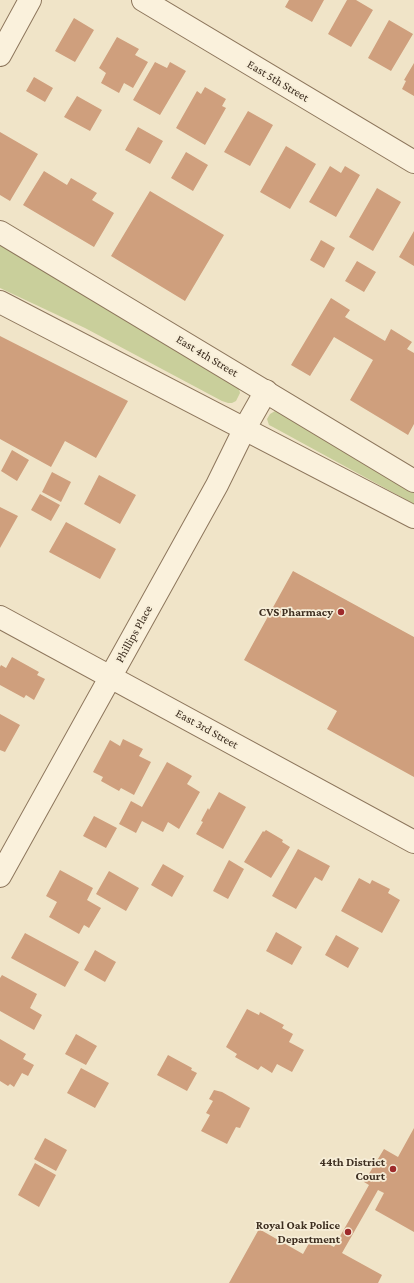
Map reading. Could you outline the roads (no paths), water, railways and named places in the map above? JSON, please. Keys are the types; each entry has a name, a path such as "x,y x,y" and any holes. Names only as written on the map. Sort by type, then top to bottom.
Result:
{"street":[{"path":"0,55 30,0"},
{"name":"East 5th Street","path":"143,0 414,162"},
{"name":"East 4th Street","path":"0,232 414,481"},
{"path":"0,302 414,517"},
{"name":"Phillips Place","path":"0,876 213,492 245,428 266,391"},
{"name":"East 3rd Street","path":"0,617 414,842"}],"place":[{"name":"CVS Pharmacy","path":"341,612"},
{"name":"44th District Court","path":"393,1169"},
{"name":"Royal Oak Police Department","path":"348,1232"}]}
